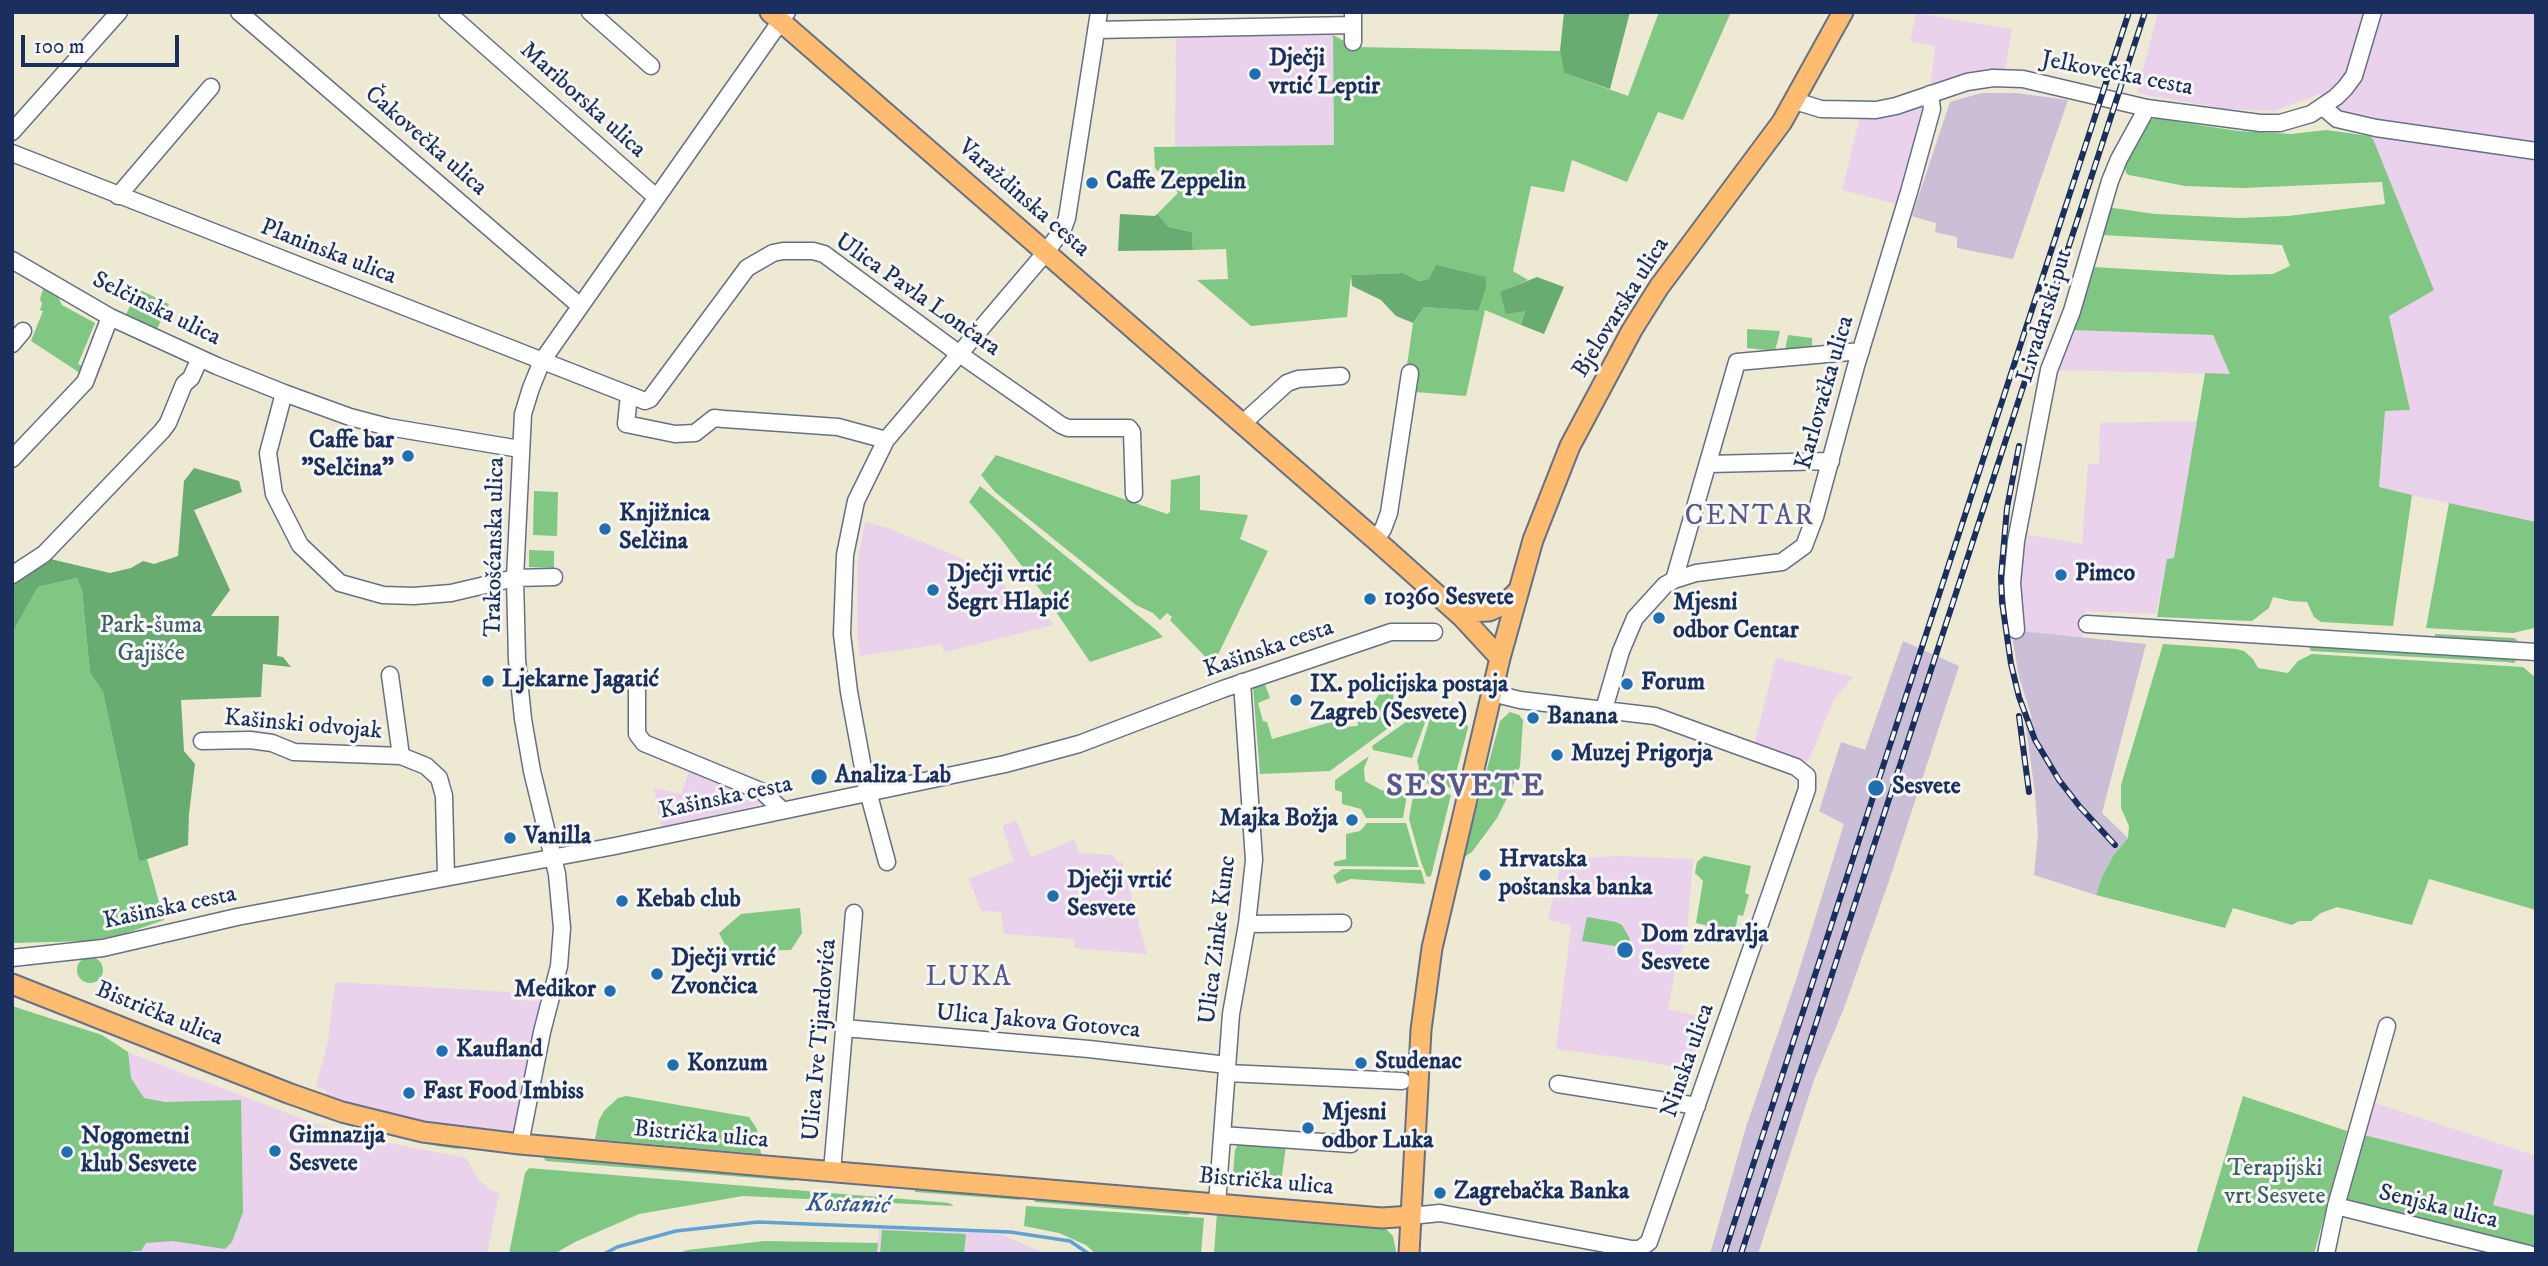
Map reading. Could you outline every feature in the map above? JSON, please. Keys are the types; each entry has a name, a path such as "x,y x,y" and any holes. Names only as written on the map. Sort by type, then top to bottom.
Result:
{"main road":[{"name":"Bjelovarska ulica","path":"1409,1254 1423,1006 1438,920 1517,592 1552,486 1618,354 1660,287 1795,101 1843,12"},
{"name":"Varaždinska cesta","path":"779,15 1451,607 1500,658"},
{"path":"1451,607 1468,612 1489,611 1505,604 1517,592"},
{"name":"Bistrička ulica","path":"12,985 342,1112 423,1132 520,1144 1217,1204 1382,1218 1411,1216"}],"street":[{"path":"12,132 119,12"},
{"name":"Čakovečka ulica","path":"239,12 580,306"},
{"name":"Mariborska ulica","path":"447,12 656,197"},
{"path":"590,12 652,66"},
{"path":"887,862 867,792 849,692 842,634 845,555 856,501 886,440 1056,240 1067,218 1099,12"},
{"name":"Jelkovečka cesta","path":"1795,101 1821,109 1858,111 1896,106 1967,82 1993,78 2023,79 2147,108 2260,123 2280,122 2298,118 2323,107 2336,97 2354,76 2373,12"},
{"name":"Trakošćanska ulica","path":"520,1144 544,1023 559,966 561,907 523,719 517,660 515,578 523,414 530,388 542,361 779,15"},
{"path":"1096,30 1353,18 1353,42"},
{"path":"118,196 211,87"},
{"name":"Karlovačka ulica","path":"1604,709 1621,650 1635,618 1654,595 1674,580 1703,572 1782,562 1804,546 1815,517 1932,109 1930,94"},
{"path":"2323,107 2337,119 2376,128 2536,151"},
{"name":"Livadarski put","path":"2016,631 2012,583 2016,541 2049,370 2072,311 2110,181 2147,108"},
{"name":"Planinska ulica","path":"12,153 629,395"},
{"name":"Ulica Pavla Lončara","path":"629,395 649,400 743,272 765,257 783,251 813,251 824,254 1061,425 1068,428 1131,430 1134,494"},
{"name":"Selčinska ulica","path":"12,260 110,317 284,393 349,417 412,431 520,449"},
{"path":"12,459 85,382 110,317"},
{"path":"12,344 23,331"},
{"path":"1674,580 1737,362 1861,351"},
{"path":"12,575 44,554 162,431 184,384 191,377 200,358"},
{"path":"1375,540 1389,513 1410,373"},
{"path":"1243,423 1287,383 1298,379 1341,376"},
{"path":"284,393 268,453 274,494 300,545 340,583 383,595 451,593 515,578 554,578"},
{"path":"629,395 626,424 676,434 695,433 714,418 838,427 852,429 870,438 886,440"},
{"path":"1709,464 1830,461"},
{"path":"2088,624 2536,652"},
{"name":"Kašinska cesta","path":"12,958 78,952 237,918 553,858 1004,764 1079,744 1242,682 1391,632 1434,632"},
{"name":"Kašinski odvojak","path":"390,675 401,756"},
{"name":"Ulica Zinke Kunc","path":"1217,1204 1233,1002 1247,924 1254,860 1242,682"},
{"path":"637,687 637,734 645,743 763,792 782,810"},
{"name":"Ninska ulica","path":"1411,1216 1440,1213 1621,1248 1640,1249 1648,1242 1653,1235 1805,796 1807,776 1796,767 1655,716 1520,700 1492,693"},
{"name":"Kašinski odvojak","path":"202,741 250,740 272,743 294,752 401,756 426,766 439,778 444,796 446,877"},
{"name":"Ulica Ive Tijardovića","path":"832,1171 854,913"},
{"path":"1247,924 1343,923"},
{"path":"2326,1254 2336,1206 2386,1026"},
{"name":"Ulica Jakova Gotovca","path":"844,1028 1089,1049 1227,1069 1402,1081"},
{"path":"1558,1084 1698,1107"},
{"path":"1222,1135 1351,1144"},
{"name":"Senjska ulica","path":"2336,1206 2529,1254"}],"shaded area":[{"path":"2158,12 2536,12 2536,522 2379,488 2385,411 2410,410 2389,315 2434,290 2373,139 2319,94 2274,111 2226,109 2137,93"},
{"path":"1916,13 2012,29 2005,71 1930,89 1935,46 1910,41"},
{"name":"Dječji vrtić Leptir","path":"1333,35 1334,145 1175,147 1176,38"},
{"path":"1981,93 2017,93 2068,100 2013,259 1957,248 1957,237 1935,232 1936,223 1912,216 1950,102"},
{"path":"1918,106 1924,108 1900,205 1842,190 1860,117"},
{"path":"2070,330 2213,335 2230,374 2057,370"},
{"path":"2198,421 2174,558 2167,559 2156,614 2086,611 2082,638 2020,631 2017,581 2022,534 2082,544 2088,464 2099,464 2100,423"},
{"name":"Dječji vrtić Šegrt Hlapić","path":"865,522 888,528 959,557 1045,612 1053,625 945,652 941,644 860,656 857,636 857,567"},
{"path":"2011,630 2146,644 2102,813 2128,838 2113,856 2096,895 2034,875 2038,834 2025,721 2032,718 2019,677"},
{"path":"1903,641 1959,666 1889,881 1844,1008 1814,1080 1758,1254 1710,1254 1746,1127 1798,974 1844,824 1819,811 1841,742 1865,750"},
{"path":"1776,658 1853,677 1833,701 1810,758 1804,764 1754,746"},
{"path":"691,766 764,801 763,804 661,827 654,788 681,794"},
{"name":"Dječji vrtić Sesvete","path":"1016,820 1031,857 1074,840 1079,853 1114,855 1118,863 1122,862 1147,954 1074,948 1075,939 1004,934 1001,912 981,911 969,879 1014,861 1002,826"},
{"name":"Dom zdravlja Sesvete","path":"1617,856 1693,859 1687,934 1676,966 1668,1009 1710,1019 1687,1070 1646,1061 1556,1049 1571,925 1548,920 1562,860"},
{"path":"335,982 510,992 512,1000 542,1001 515,1128 511,1135 391,1120 327,1097 326,1090 316,1087 328,1041"},
{"name":"Gimnazija Sesvete","path":"124,1051 316,1124 384,1142 466,1158 478,1179 499,1194 487,1254 120,1254"},
{"path":"2372,1102 2536,1156 2536,1216 2493,1205 2503,1171 2364,1135"},
{"path":"879,1228 1000,1234 1047,1254 877,1254"}],"green space":[{"path":"1564,12 1630,12 1610,89 1564,73 1560,51"},
{"path":"1659,12 1731,12 1683,120 1658,112 1627,182 1572,160 1564,192 1531,186 1513,271 1528,280 1500,293 1525,311 1521,325 1485,310 1466,396 1415,392 1417,372 1412,365 1407,365 1413,323 1424,307 1478,311 1430,279 1419,281 1403,273 1351,275 1347,317 1251,326 1197,280 1228,279 1226,249 1193,250 1192,232 1169,227 1157,214 1178,193 1155,168 1154,147 1334,145 1333,35 1355,47 1560,51 1564,73 1628,96"},
{"path":"2154,118 2238,131 2291,134 2326,130 2370,136 2373,139 2434,290 2389,316 2410,410 2385,411 2379,487 2412,495 2393,626 2321,622 2314,617 2307,602 2273,597 2269,608 2252,621 2157,617 2167,559 2174,558 2205,373 2230,374 2213,335 2070,330 2093,267 2231,275 2273,274 2290,266 2282,245 2102,235 2107,207 2155,214 2240,218 2288,216 2385,204 2382,182 2242,188 2185,186 2129,175 2126,173 2124,161 2144,125"},
{"path":"1120,214 1157,214 1169,227 1192,232 1193,250 1118,251"},
{"path":"1436,265 1486,277 1486,288 1478,311 1424,307 1413,323 1396,316 1381,300 1352,286 1351,275 1403,273 1419,281 1429,279"},
{"path":"1537,277 1564,287 1544,334 1521,325 1525,311 1506,314 1500,292"},
{"path":"46,280 51,283 62,305 95,323 78,364 86,368 83,375 31,341 43,311 40,310 40,299"},
{"path":"138,289 169,304 154,335 123,321"},
{"path":"1747,329 1780,331 1775,351 1747,348"},
{"path":"1788,335 1812,338 1812,350 1785,350"},
{"path":"996,455 1167,514 1170,512 1171,480 1200,475 1200,510 1248,515 1240,539 1268,551 1213,665 1170,620 1172,617 1167,613 1160,620 1153,613 1136,605 995,492 981,475"},
{"name":"Park-šuma Gajišće","path":"194,468 239,481 242,492 194,510 230,590 211,616 279,616 277,656 283,657 291,667 263,664 261,697 181,700 184,751 195,764 188,845 139,862 103,692 90,673 82,591 77,578 38,587 15,628 12,639 12,583 33,571 46,558 110,573 131,568 143,561 154,564 178,556 184,481"},
{"path":"980,486 1163,637 1090,662 1048,600 969,502"},
{"path":"534,491 558,492 557,536 533,535"},
{"path":"2449,503 2536,522 2534,628 2513,633 2426,628"},
{"path":"529,550 554,551 554,568 529,567"},
{"path":"77,578 82,591 90,673 103,692 139,862 147,859 164,920 124,934 90,941 12,943 12,639 15,628 38,587"},
{"path":"2435,634 2514,638 2518,641 2445,642 2435,640"},
{"path":"2163,644 2236,649 2244,651 2258,668 2288,673 2298,661 2312,654 2523,667 2536,678 2536,910 2429,879 2412,925 2337,907 2321,913 2311,921 2299,921 2292,925 2233,908 2225,928 2096,895 2113,856 2128,838 2129,826 2121,808 2121,785"},
{"path":"2308,645 2518,658 2514,663 2311,651"},
{"path":"1264,682 1270,698 1258,703 1272,739 1335,721 1336,724 1341,724 1341,727 1358,726 1357,710 1373,704 1381,691 1393,692 1394,708 1414,709 1330,771 1260,774 1253,687"},
{"path":"1423,710 1429,712 1412,758 1373,750 1372,746"},
{"path":"1510,712 1519,715 1523,720 1520,766 1497,818 1472,852 1463,858 1500,721"},
{"path":"1431,715 1440,715 1441,723 1466,720 1468,728 1452,788 1416,781 1419,768 1417,761"},
{"path":"1369,756 1364,768 1365,781 1381,790 1407,795 1403,818 1366,818 1361,809 1342,804 1342,792 1335,790 1335,780"},
{"path":"1415,785 1451,795 1431,876 1427,877 1409,819"},
{"path":"1367,823 1406,823 1419,867 1334,866 1334,862 1346,859 1346,834 1360,831"},
{"path":"1704,856 1751,866 1745,893 1749,895 1743,916 1738,915 1735,932 1696,923 1703,881 1695,873 1697,862"},
{"path":"1342,869 1421,870 1425,884 1351,879 1337,884 1333,876"},
{"path":"800,908 802,933 791,950 728,951 719,933 741,914"},
{"path":"1587,917 1622,925 1630,939 1628,948 1582,941"},
{"path":"90,957 99,961 103,970 99,979 90,983 81,979 77,970 81,961"},
{"path":"12,1006 102,1035 128,1052 131,1078 144,1098 165,1102 241,1100 243,1212 232,1242 225,1249 173,1241 146,1243 141,1251 133,1251 131,1254 12,1254"},
{"path":"131,1038 464,1146 457,1149 437,1146 361,1129 315,1115 132,1042"},
{"path":"626,1096 749,1117 757,1129 761,1154 595,1139 604,1111 618,1098"},
{"name":"Terapijski vrt Sesvete","path":"2243,1096 2347,1131 2314,1254 2196,1254"},
{"path":"2364,1135 2503,1170 2493,1205 2536,1216 2536,1254 2342,1207"},
{"path":"1239,1142 1286,1145 1280,1191 1232,1185 1235,1150"},
{"path":"541,1154 799,1177 793,1181 546,1161"},
{"path":"529,1168 939,1202 954,1206 743,1196 639,1214 554,1254 509,1254 525,1173"},
{"path":"937,1187 1023,1197 1020,1200 915,1192 915,1189"},
{"path":"1033,1197 1193,1210 1188,1215 1035,1202"},
{"path":"1026,1206 1204,1218 1201,1254 1096,1254 1086,1245 1059,1233 1024,1226"},
{"path":"1217,1212 1386,1229 1393,1236 1396,1254 1214,1254"},
{"path":"882,1230 966,1234 964,1254 880,1254"},
{"path":"764,1241 878,1243 877,1254 674,1254"}],"waterway":[{"name":"Kostanić","path":"604,1254 617,1247 676,1231 758,1222 1010,1232 1070,1241 1089,1254"}],"railway":[{"path":"1724,1254 2129,12"},
{"path":"1741,1254 2145,12"},
{"path":"2019,446 2007,508 2001,576 2011,664 2019,697 2035,740 2059,780 2115,845"},
{"path":"2019,716 2029,792"}],"place":[{"name":"Dječji vrtić Leptir","path":"1255,74"},
{"name":"Caffe Zeppelin","path":"1092,183"},
{"name":"Caffe bar \"Selčina\"","path":"408,456"},
{"name":"Knjižnica Selčina","path":"605,529"},
{"name":"Pimco","path":"2061,575"},
{"name":"Dječji vrtić Šegrt Hlapić","path":"933,590"},
{"name":"10360 Sesvete","path":"1370,599"},
{"name":"Mjesni odbor Centar","path":"1659,618"},
{"name":"Ljekarne Jagatić","path":"488,681"},
{"name":"Forum","path":"1627,684"},
{"name":"IX. policijska postaja Zagreb (Sesvete)","path":"1296,700"},
{"name":"Banana","path":"1533,718"},
{"name":"Muzej Prigorja","path":"1557,755"},
{"name":"Analiza Lab","path":"819,777"},
{"name":"Sesvete","path":"1876,788"},
{"name":"Majka Božja","path":"1352,820"},
{"name":"Vanilla","path":"510,838"},
{"name":"Hrvatska poštanska banka","path":"1485,875"},
{"name":"Dječji vrtić Sesvete","path":"1053,896"},
{"name":"Kebab club","path":"622,901"},
{"name":"Dom zdravlja Sesvete","path":"1625,950"},
{"name":"Dječji vrtić Zvončica","path":"657,974"},
{"name":"Medikor","path":"610,991"},
{"name":"Kaufland","path":"442,1051"},
{"name":"Studenac","path":"1361,1063"},
{"name":"Konzum","path":"673,1065"},
{"name":"Fast Food Imbiss","path":"409,1093"},
{"name":"Mjesni odbor Luka","path":"1308,1128"},
{"name":"Gimnazija Sesvete","path":"275,1151"},
{"name":"Nogometni klub Sesvete","path":"67,1152"},
{"name":"Zagrebačka Banka","path":"1440,1193"}],"district":[{"name":"CENTAR","path":"1750,518"},
{"name":"SESVETE","path":"1466,788"},
{"name":"LUKA","path":"969,979"}]}
